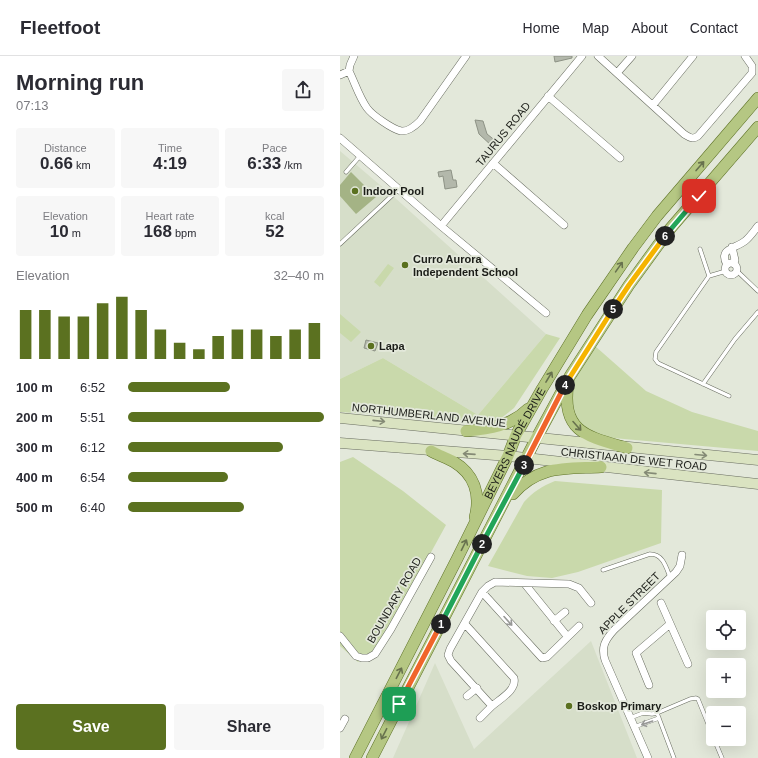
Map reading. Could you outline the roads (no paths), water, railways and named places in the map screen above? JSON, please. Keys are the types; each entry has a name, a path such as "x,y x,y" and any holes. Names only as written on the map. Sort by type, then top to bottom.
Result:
{"main road":[{"name":"BEYERS NAUDÉ DRIVE","path":"355,758 471,531 508,456 516,435 586,315 633,248 658,216 758,98"},
{"name":"BEYERS NAUDÉ DRIVE","path":"372,758 570,376 629,285 669,230 758,127"},
{"path":"570,376 566,399 571,418 577,428 590,437 627,448"},
{"path":"466,431 484,430 508,423 524,413 535,401"},
{"name":"NORTHUMBERLAND AVENUE","path":"340,418 516,435"},
{"name":"CHRISTIAAN DE WET ROAD","path":"516,435 627,448 758,460"},
{"path":"340,443 508,456"},
{"path":"431,451 454,461 463,468 472,479 477,494 476,510 471,531"},
{"name":"CHRISTIAAN DE WET ROAD","path":"508,456 758,484"},
{"path":"500,510 522,484 538,474 556,469 600,467"}],"street":[{"path":"354,56 349,71 368,110 400,131 411,129 420,121 466,56"},
{"name":"TAURUS ROAD","path":"442,226 582,56"},
{"path":"598,56 690,138 696,138 752,73 750,62 745,56"},
{"path":"617,73 632,56"},
{"path":"653,105 693,56"},
{"path":"340,75 349,71"},
{"path":"548,96 620,158"},
{"path":"340,138 546,313"},
{"path":"493,163 564,225"},
{"path":"729,267 737,267 737,271 734,275 728,274 729,267 735,260 732,247 746,240 758,226"},
{"name":"APPLE STREET","path":"648,758 605,660 603,654 604,644 606,639 614,630 678,570 682,555"},
{"name":"BOUNDARY ROAD","path":"340,636 356,656 368,658 375,654 391,629 430,558"},
{"path":"492,706 451,661 448,654 482,592 495,582 569,584 578,588 591,603"},
{"path":"524,583 567,636"},
{"path":"482,592 542,658 547,657 579,626"},
{"path":"661,603 688,664"},
{"path":"554,621 565,612"},
{"path":"465,624 514,678 515,682 513,688 480,718"},
{"path":"649,685 636,654 670,624"},
{"path":"467,696 477,688"},
{"path":"340,728 345,719"}],"lane":[{"path":"346,172 360,156"},
{"path":"340,244 399,189"},
{"path":"700,249 709,276"},
{"path":"729,267 709,276 656,352 655,356 658,363 729,396"},
{"path":"737,271 758,291"},
{"path":"703,384 735,339 758,312"},
{"path":"603,570 650,554 655,554 662,559 670,578"},
{"path":"630,718 644,713 657,713 690,699 696,698 698,699 706,719"},
{"path":"657,713 674,758"},
{"path":"634,727 659,718"},
{"path":"717,746 722,758"}],"place":[{"name":"Indoor Pool","path":"355,191"},
{"name":"Curro Aurora Independent School","path":"405,265"},
{"name":"Lapa","path":"371,346"},
{"name":"Boskop Primary","path":"569,706"}]}
